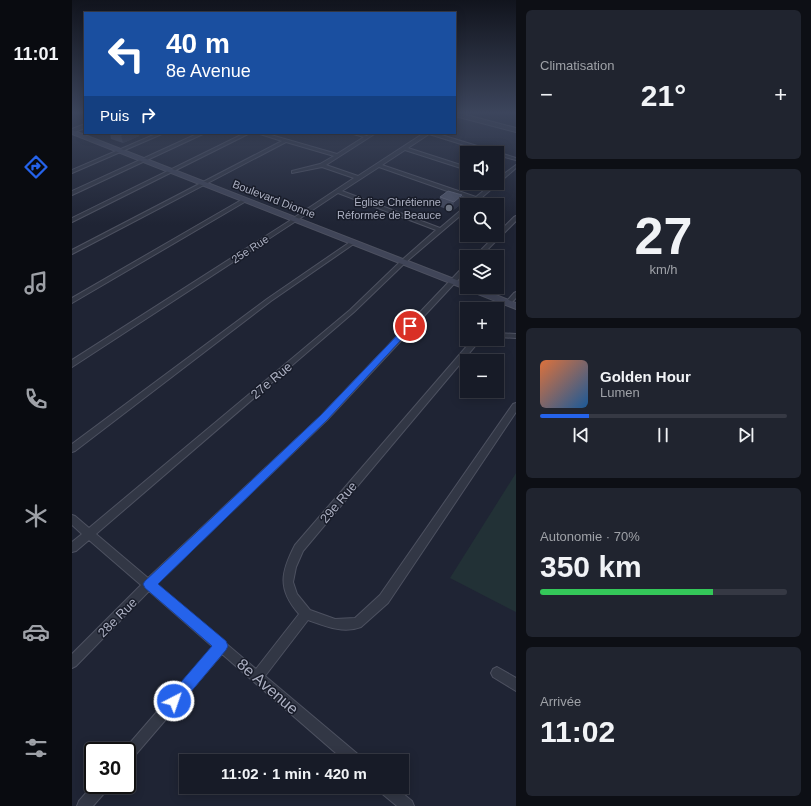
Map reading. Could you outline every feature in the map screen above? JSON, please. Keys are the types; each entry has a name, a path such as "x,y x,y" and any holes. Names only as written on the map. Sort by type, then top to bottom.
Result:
{"main road":[{"name":"Boulevard Dionne","path":"116,150 460,284"},
{"name":"Boulevard Dionne","path":"484,294 512,305"}],"street":[{"path":"72,172 123,150"},
{"path":"72,193 167,150"},
{"path":"72,220 215,150"},
{"path":"72,252 269,150"},
{"path":"318,150 338,155"},
{"path":"294,172 322,165 347,150"},
{"name":"25e Rue","path":"72,364 402,150"},
{"path":"409,150 460,167"},
{"path":"504,155 516,159"},
{"path":"322,165 358,178"},
{"path":"378,165 473,198"},
{"path":"504,176 516,166"},
{"path":"477,198 487,190"},
{"path":"337,191 441,230"},
{"path":"72,300 245,200"},
{"name":"27e Rue","path":"72,548 352,311 404,261 460,213"},
{"path":"483,250 516,218"},
{"path":"72,449 269,300 353,242"},
{"name":"28e Rue","path":"72,662 149,584 324,418 460,273"},
{"path":"512,305 516,294"},
{"path":"504,335 516,336"},
{"name":"29e Rue","path":"306,614 295,603 288,584 290,565 299,548 471,346"},
{"path":"257,677 306,614 335,624 357,623 384,599 516,406"},
{"name":"8e Avenue","path":"72,519 347,754"},
{"path":"136,745 221,646"},
{"path":"497,673 516,685"},
{"path":"84,806 94,794"},
{"path":"393,794 407,806"}],"shaded area":[{"path":"516,473 516,612 450,578"}],"building":[{"path":"448,191 462,195 454,202 440,197"}],"place":[{"name":"Église Chrétienne Réformée de Beauce","path":"449,208"}],"route":[{"path":"174,701 221,646 149,584 324,418 410,326"}]}
